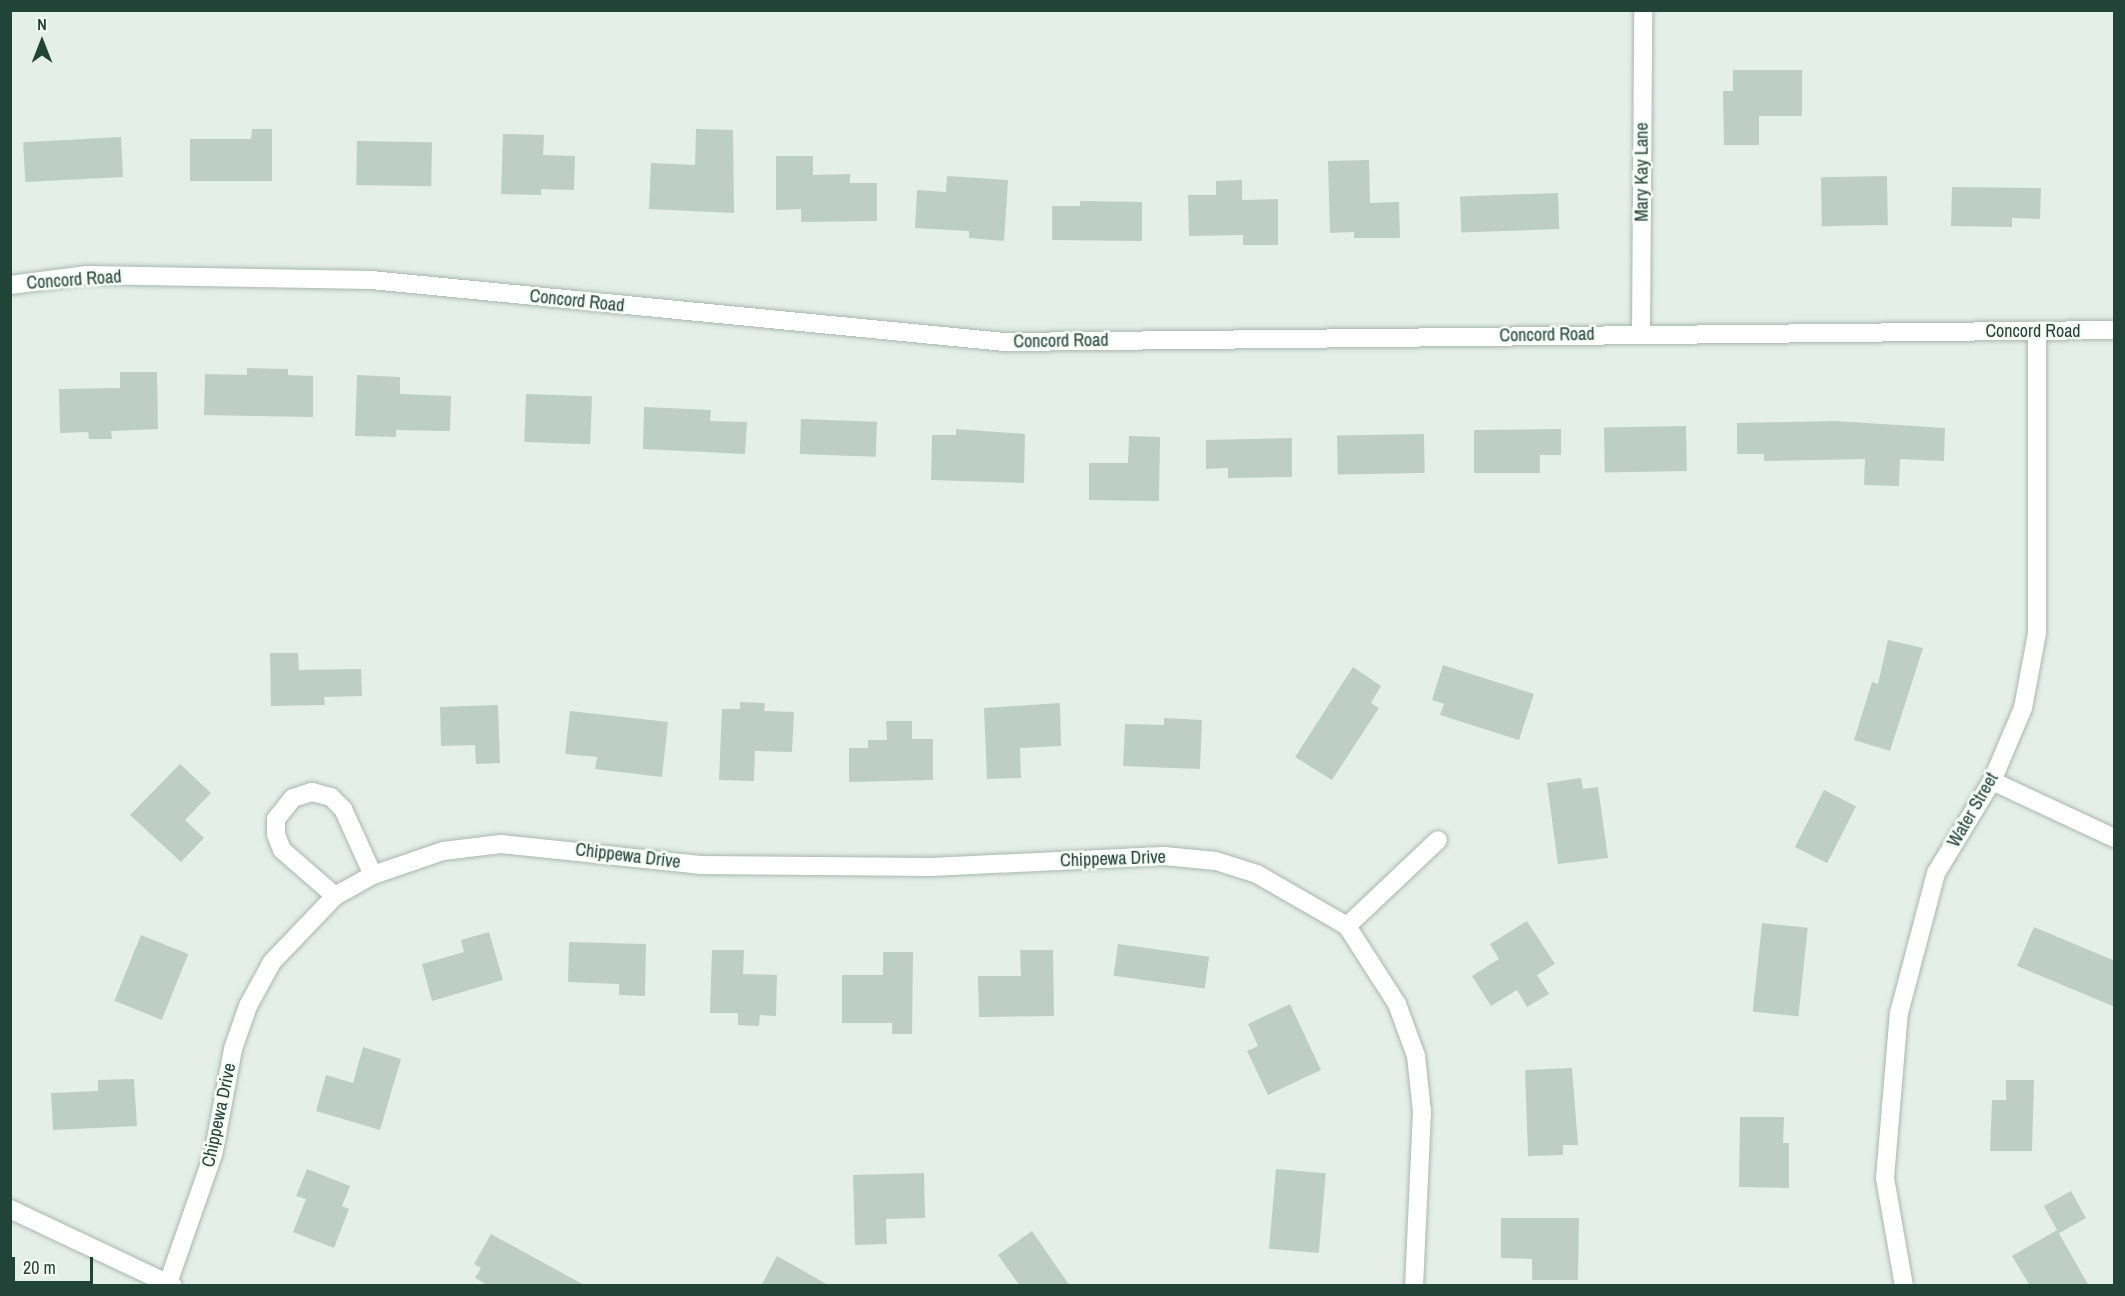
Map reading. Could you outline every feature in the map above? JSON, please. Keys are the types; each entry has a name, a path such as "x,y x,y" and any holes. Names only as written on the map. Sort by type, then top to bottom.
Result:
{"street":[{"name":"Mary Kay Lane","path":"1641,334 1643,10"},
{"name":"Concord Road","path":"10,285 87,275 371,280 1004,342 2115,330"},
{"name":"Water Street","path":"1905,1286 1885,1178 1899,1012 1936,873 1992,781 2022,708 2037,633 2037,331"},
{"path":"1992,781 2115,838"},
{"path":"335,896 282,850 276,834 276,819 293,798 312,792 331,797 344,809 373,875"},
{"path":"1347,926 1438,840"},
{"name":"Chippewa Drive","path":"169,1285 213,1155 233,1049 248,1006 272,963 335,896 373,875 444,851 501,844 700,865 931,867 1164,856 1216,861 1257,874 1347,926 1397,1005 1416,1056 1422,1123 1413,1286"},
{"path":"10,1209 169,1285"}],"building":[{"path":"1733,70 1802,70 1802,116 1759,116 1759,145 1724,145 1723,91 1733,91"},
{"path":"252,129 272,129 272,181 190,181 190,139 251,139"},
{"path":"696,129 733,130 734,213 649,209 651,163 695,165"},
{"path":"503,134 544,135 543,155 575,156 574,190 541,189 541,195 501,194"},
{"path":"121,137 123,177 25,182 23,142"},
{"path":"357,141 432,142 431,186 356,185"},
{"path":"776,156 813,156 813,175 850,174 850,183 877,183 877,221 801,222 801,209 776,210"},
{"path":"1369,160 1370,203 1399,202 1400,238 1354,238 1354,232 1330,233 1328,161"},
{"path":"947,176 1008,180 1004,241 969,238 969,231 915,228 917,190 946,192"},
{"path":"1887,176 1888,225 1822,226 1821,177"},
{"path":"1242,180 1242,200 1278,199 1278,245 1243,245 1243,235 1189,236 1188,195 1216,195 1216,181"},
{"path":"1952,187 2041,188 2040,219 2012,218 2012,227 1951,226"},
{"path":"1558,193 1559,229 1461,232 1460,196"},
{"path":"1080,201 1142,202 1142,241 1052,240 1052,206 1080,206"},
{"path":"247,368 288,369 288,375 313,376 313,417 204,415 205,374 247,375"},
{"path":"120,372 157,372 158,429 111,431 112,439 89,439 88,432 60,433 59,389 120,388"},
{"path":"357,375 400,377 400,394 451,396 450,431 396,430 396,437 355,436"},
{"path":"526,394 592,396 590,444 524,442"},
{"path":"644,407 711,410 710,421 747,422 745,454 643,449"},
{"path":"801,419 877,422 876,457 800,454"},
{"path":"1835,421 1945,428 1944,461 1900,459 1899,486 1864,485 1865,459 1764,461 1764,454 1737,454 1737,423"},
{"path":"1686,426 1687,471 1605,472 1604,427"},
{"path":"956,429 1025,434 1024,483 931,480 932,435 956,435"},
{"path":"1561,429 1561,455 1540,455 1540,473 1474,473 1474,430"},
{"path":"1424,434 1425,473 1338,475 1337,436"},
{"path":"1129,436 1160,437 1159,501 1089,500 1089,463 1128,463"},
{"path":"1292,438 1292,477 1228,478 1228,468 1206,469 1206,440"},
{"path":"1888,640 1923,648 1890,751 1854,740 1872,682 1878,684"},
{"path":"270,653 298,653 299,670 361,669 362,696 324,697 325,705 271,706"},
{"path":"1443,665 1534,694 1519,740 1440,715 1444,704 1432,700"},
{"path":"1353,667 1381,686 1371,703 1379,708 1332,780 1295,757"},
{"path":"740,702 765,703 764,711 794,712 792,752 755,751 754,781 719,780 722,709 740,709"},
{"path":"1060,703 1061,746 1020,748 1021,778 987,779 984,708"},
{"path":"498,705 500,763 476,764 475,745 441,746 440,707"},
{"path":"570,711 668,722 662,777 595,769 597,757 565,754"},
{"path":"1164,718 1202,720 1200,769 1123,766 1125,724 1164,725"},
{"path":"886,721 912,721 912,739 933,739 933,780 849,782 849,748 868,748 868,740 887,740"},
{"path":"180,764 211,793 185,820 204,838 181,862 130,815"},
{"path":"1581,778 1583,789 1598,787 1608,858 1558,864 1547,783"},
{"path":"1824,790 1856,806 1827,863 1795,847"},
{"path":"1527,921 1555,964 1537,975 1549,994 1527,1007 1517,990 1491,1006 1472,976 1499,959 1490,944"},
{"path":"1762,923 1808,928 1798,1016 1753,1012"},
{"path":"2034,927 2115,961 2115,1007 2017,966"},
{"path":"489,932 503,980 432,1001 422,964 464,952 461,940"},
{"path":"141,935 188,954 162,1020 114,1001"},
{"path":"569,942 646,944 645,996 619,995 619,984 568,982"},
{"path":"1118,944 1209,957 1205,988 1114,976"},
{"path":"712,950 744,950 743,974 777,975 776,1016 760,1015 759,1026 738,1025 738,1013 710,1013"},
{"path":"1020,950 1053,950 1054,1016 979,1017 978,976 1021,976"},
{"path":"883,952 913,952 912,1034 892,1034 892,1023 842,1023 842,975 883,975"},
{"path":"1290,1004 1321,1070 1268,1095 1247,1051 1258,1046 1248,1024"},
{"path":"363,1047 401,1059 380,1130 316,1111 326,1075 353,1083"},
{"path":"1572,1068 1578,1145 1563,1145 1563,1155 1528,1156 1525,1070"},
{"path":"134,1079 137,1126 53,1130 51,1093 98,1091 98,1080"},
{"path":"2006,1080 2034,1080 2032,1151 1990,1151 1992,1100 2006,1100"},
{"path":"1740,1117 1784,1117 1783,1143 1789,1143 1789,1188 1739,1187"},
{"path":"307,1169 350,1186 342,1206 349,1209 334,1248 293,1232 306,1199 296,1196"},
{"path":"1276,1169 1326,1173 1319,1253 1269,1249"},
{"path":"924,1173 925,1218 886,1219 887,1244 855,1245 853,1175"},
{"path":"2071,1191 2086,1218 2059,1233 2044,1206"},
{"path":"1501,1218 1579,1218 1578,1280 1532,1280 1532,1259 1501,1258"},
{"path":"2057,1230 2089,1286 2030,1286 2012,1256"},
{"path":"1032,1231 1070,1286 1020,1286 998,1255"},
{"path":"491,1234 586,1286 489,1286 475,1278 481,1268 474,1264"},
{"path":"777,1256 830,1286 761,1286"}]}
